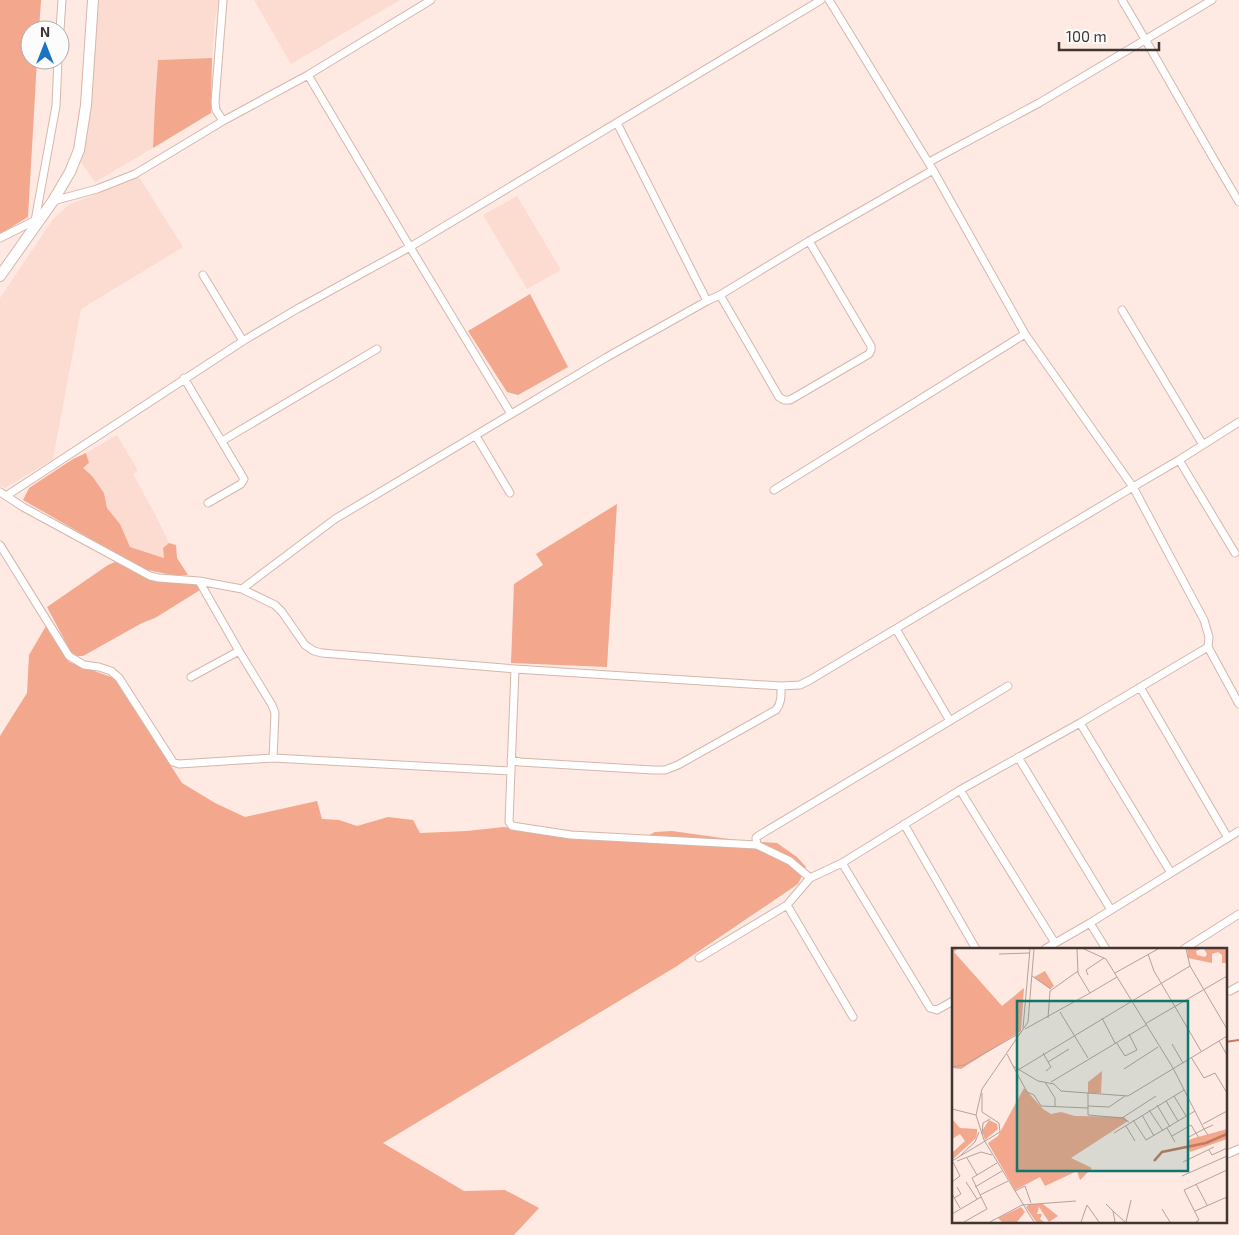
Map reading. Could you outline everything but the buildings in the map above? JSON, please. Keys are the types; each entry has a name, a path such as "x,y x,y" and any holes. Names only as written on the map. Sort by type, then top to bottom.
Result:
{"highway":[{"path":"0,276 39,219 54,201 70,172 79,150 83,131 88,80 93,0"}],"street":[{"path":"61,20 62,0"},
{"path":"223,0 215,102 216,110 223,122"},
{"path":"54,201 97,189 135,174 308,75 431,0"},
{"path":"820,0 410,247 243,341 3,494 23,507 143,572 158,578 199,581 242,589 275,606 282,612 306,645 314,651 322,653 781,686 800,685 1180,460 1239,422"},
{"path":"829,0 929,162 1025,334 1133,487 1204,620 1209,637 1208,648 1239,704"},
{"path":"1122,0 1239,202"},
{"path":"929,162 1039,104 1212,0"},
{"path":"0,238 39,219 56,106 58,70"},
{"path":"308,75 511,414"},
{"path":"617,123 707,301"},
{"path":"242,589 335,519 607,357 720,295 933,170"},
{"path":"720,295 779,397 784,400 790,400 869,354 871,346 810,241"},
{"path":"203,275 243,341"},
{"path":"1122,310 1203,445"},
{"path":"774,490 1025,334"},
{"path":"222,441 376,349"},
{"path":"184,378 244,478 241,484 208,503"},
{"path":"476,436 510,493"},
{"path":"1180,460 1236,553"},
{"path":"0,545 69,656 84,665 111,671 119,678 173,762 180,764 273,758 510,771"},
{"path":"199,581 274,710 273,758"},
{"path":"896,628 950,721"},
{"path":"699,958 787,905 810,878 842,863 960,790 1208,648"},
{"path":"191,677 239,650"},
{"path":"515,668 509,822 512,826 571,835 757,845 790,861 810,878"},
{"path":"511,760 665,770 678,766 776,710 780,704 781,686"},
{"path":"757,845 756,838 758,836 1008,686"},
{"path":"1140,687 1228,838"},
{"path":"1080,723 1171,873"},
{"path":"1018,757 1111,910"},
{"path":"960,790 1055,943"},
{"path":"904,824 975,948"},
{"path":"1047,948 1239,831"},
{"path":"842,863 930,1008 937,1010 952,1002"},
{"path":"787,905 853,1017"},
{"path":"1186,948 1239,914"},
{"path":"1090,923 1105,948"},
{"path":"1230,991 1239,986"},
{"path":"1226,1155 1239,1149"}],"shaded area":[{"path":"0,0 41,0 40,20 20,20 20,70 36,70 28,217 0,234"},
{"path":"99,0 219,0 215,20 212,58 158,60 153,148 95,182 81,162 88,126"},
{"path":"254,0 400,0 291,64"},
{"path":"212,58 211,113 153,148 158,60"},
{"path":"139,177 183,247 81,309 53,459 5,488 0,486 0,298 53,219 70,204"},
{"path":"517,196 561,270 527,289 483,215"},
{"path":"530,294 568,367 518,395 507,392 468,331"},
{"path":"117,435 138,471 133,474 169,543 163,548 164,558 130,547 120,524 107,508 104,493 83,468 89,463 86,453"},
{"path":"86,453 89,463 83,468 92,476 104,493 107,508 120,524 130,547 164,558 163,548 169,543 176,545 177,558 188,575 172,575 143,569 23,500 29,488 73,459"},
{"path":"617,504 607,667 511,663 514,584 543,565 536,554"},
{"path":"115,562 152,581 196,583 200,590 155,618 142,623 83,656 73,656 47,607"},
{"path":"46,626 69,662 114,678 182,783 215,803 245,817 317,801 322,819 339,820 357,826 388,817 413,820 420,833 504,827 572,839 636,842 655,832 672,831 743,841 777,843 797,857 806,867 798,884 677,966 383,1143 464,1191 505,1190 539,1208 514,1235 0,1235 0,736 27,693 29,655"}],"waterway":[{"path":"1226,1042 1239,1040"}]}
